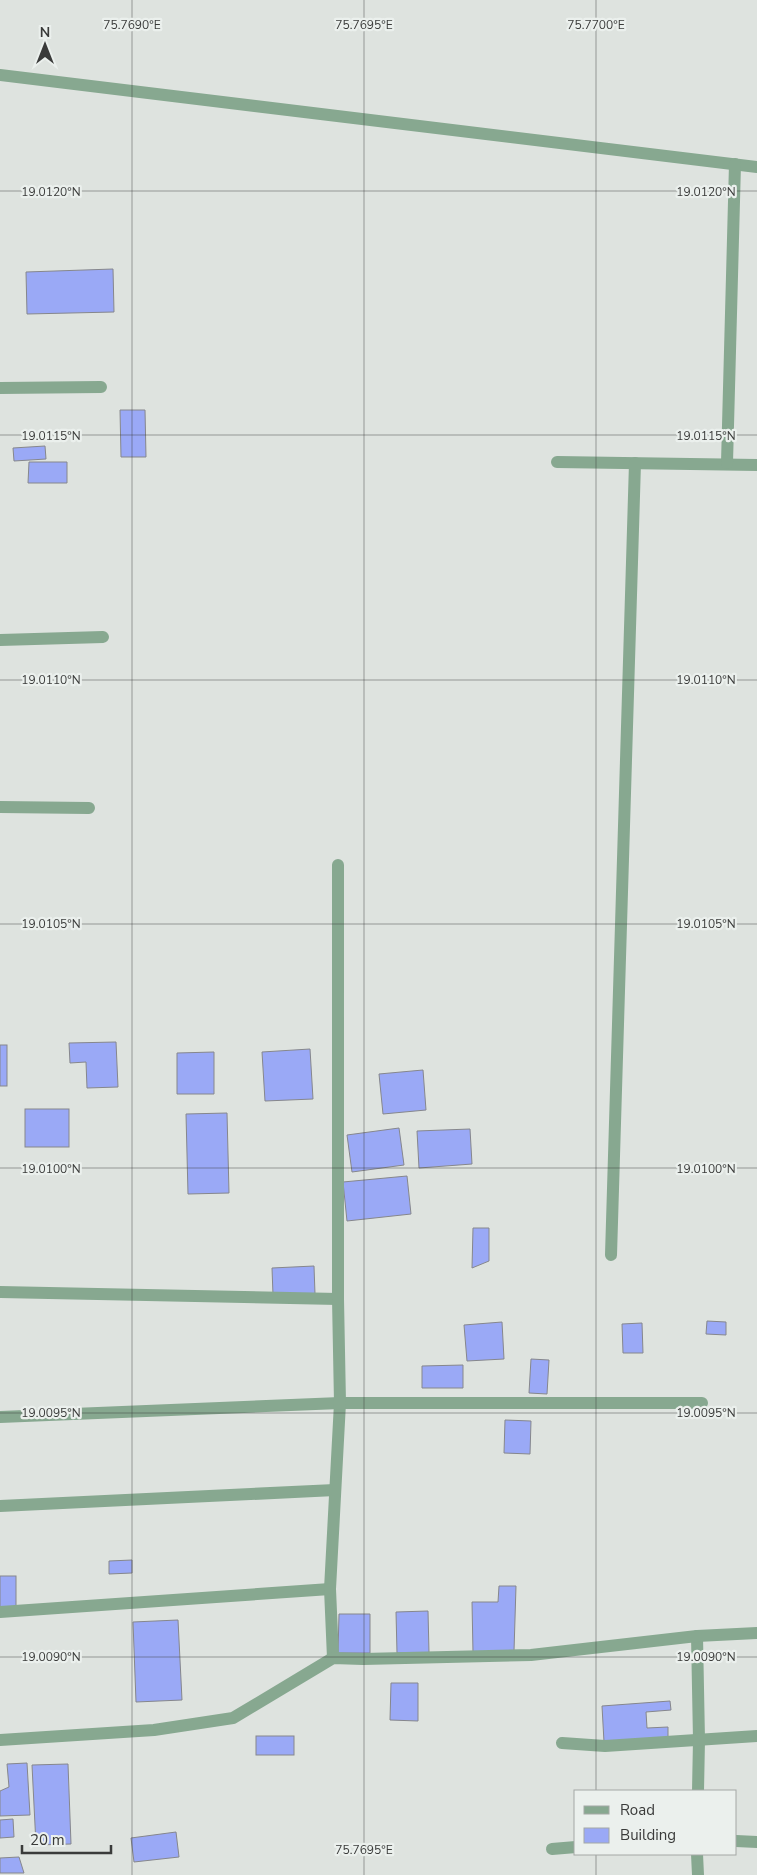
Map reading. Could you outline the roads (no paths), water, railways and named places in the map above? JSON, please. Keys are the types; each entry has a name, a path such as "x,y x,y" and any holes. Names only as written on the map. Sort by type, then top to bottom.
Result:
{"street":[{"path":"0,74 757,167"},
{"path":"727,463 736,164"},
{"path":"0,388 101,387"},
{"path":"556,462 727,463 757,465"},
{"path":"611,1255 635,463"},
{"path":"0,640 103,637"},
{"path":"0,807 88,808"},
{"path":"333,1658 330,1589 340,1403 338,1299 338,866"},
{"path":"0,1292 338,1299"},
{"path":"0,1417 340,1403 702,1403"},
{"path":"0,1506 335,1490"},
{"path":"0,1612 330,1589"},
{"path":"0,1740 154,1730 233,1718 333,1658 531,1655 697,1636 757,1633"},
{"path":"697,1636 698,1790"},
{"path":"562,1742 605,1746 757,1736"},
{"path":"737,1841 757,1842"},
{"path":"552,1849 574,1848"},
{"path":"697,1855 698,1875"}]}
